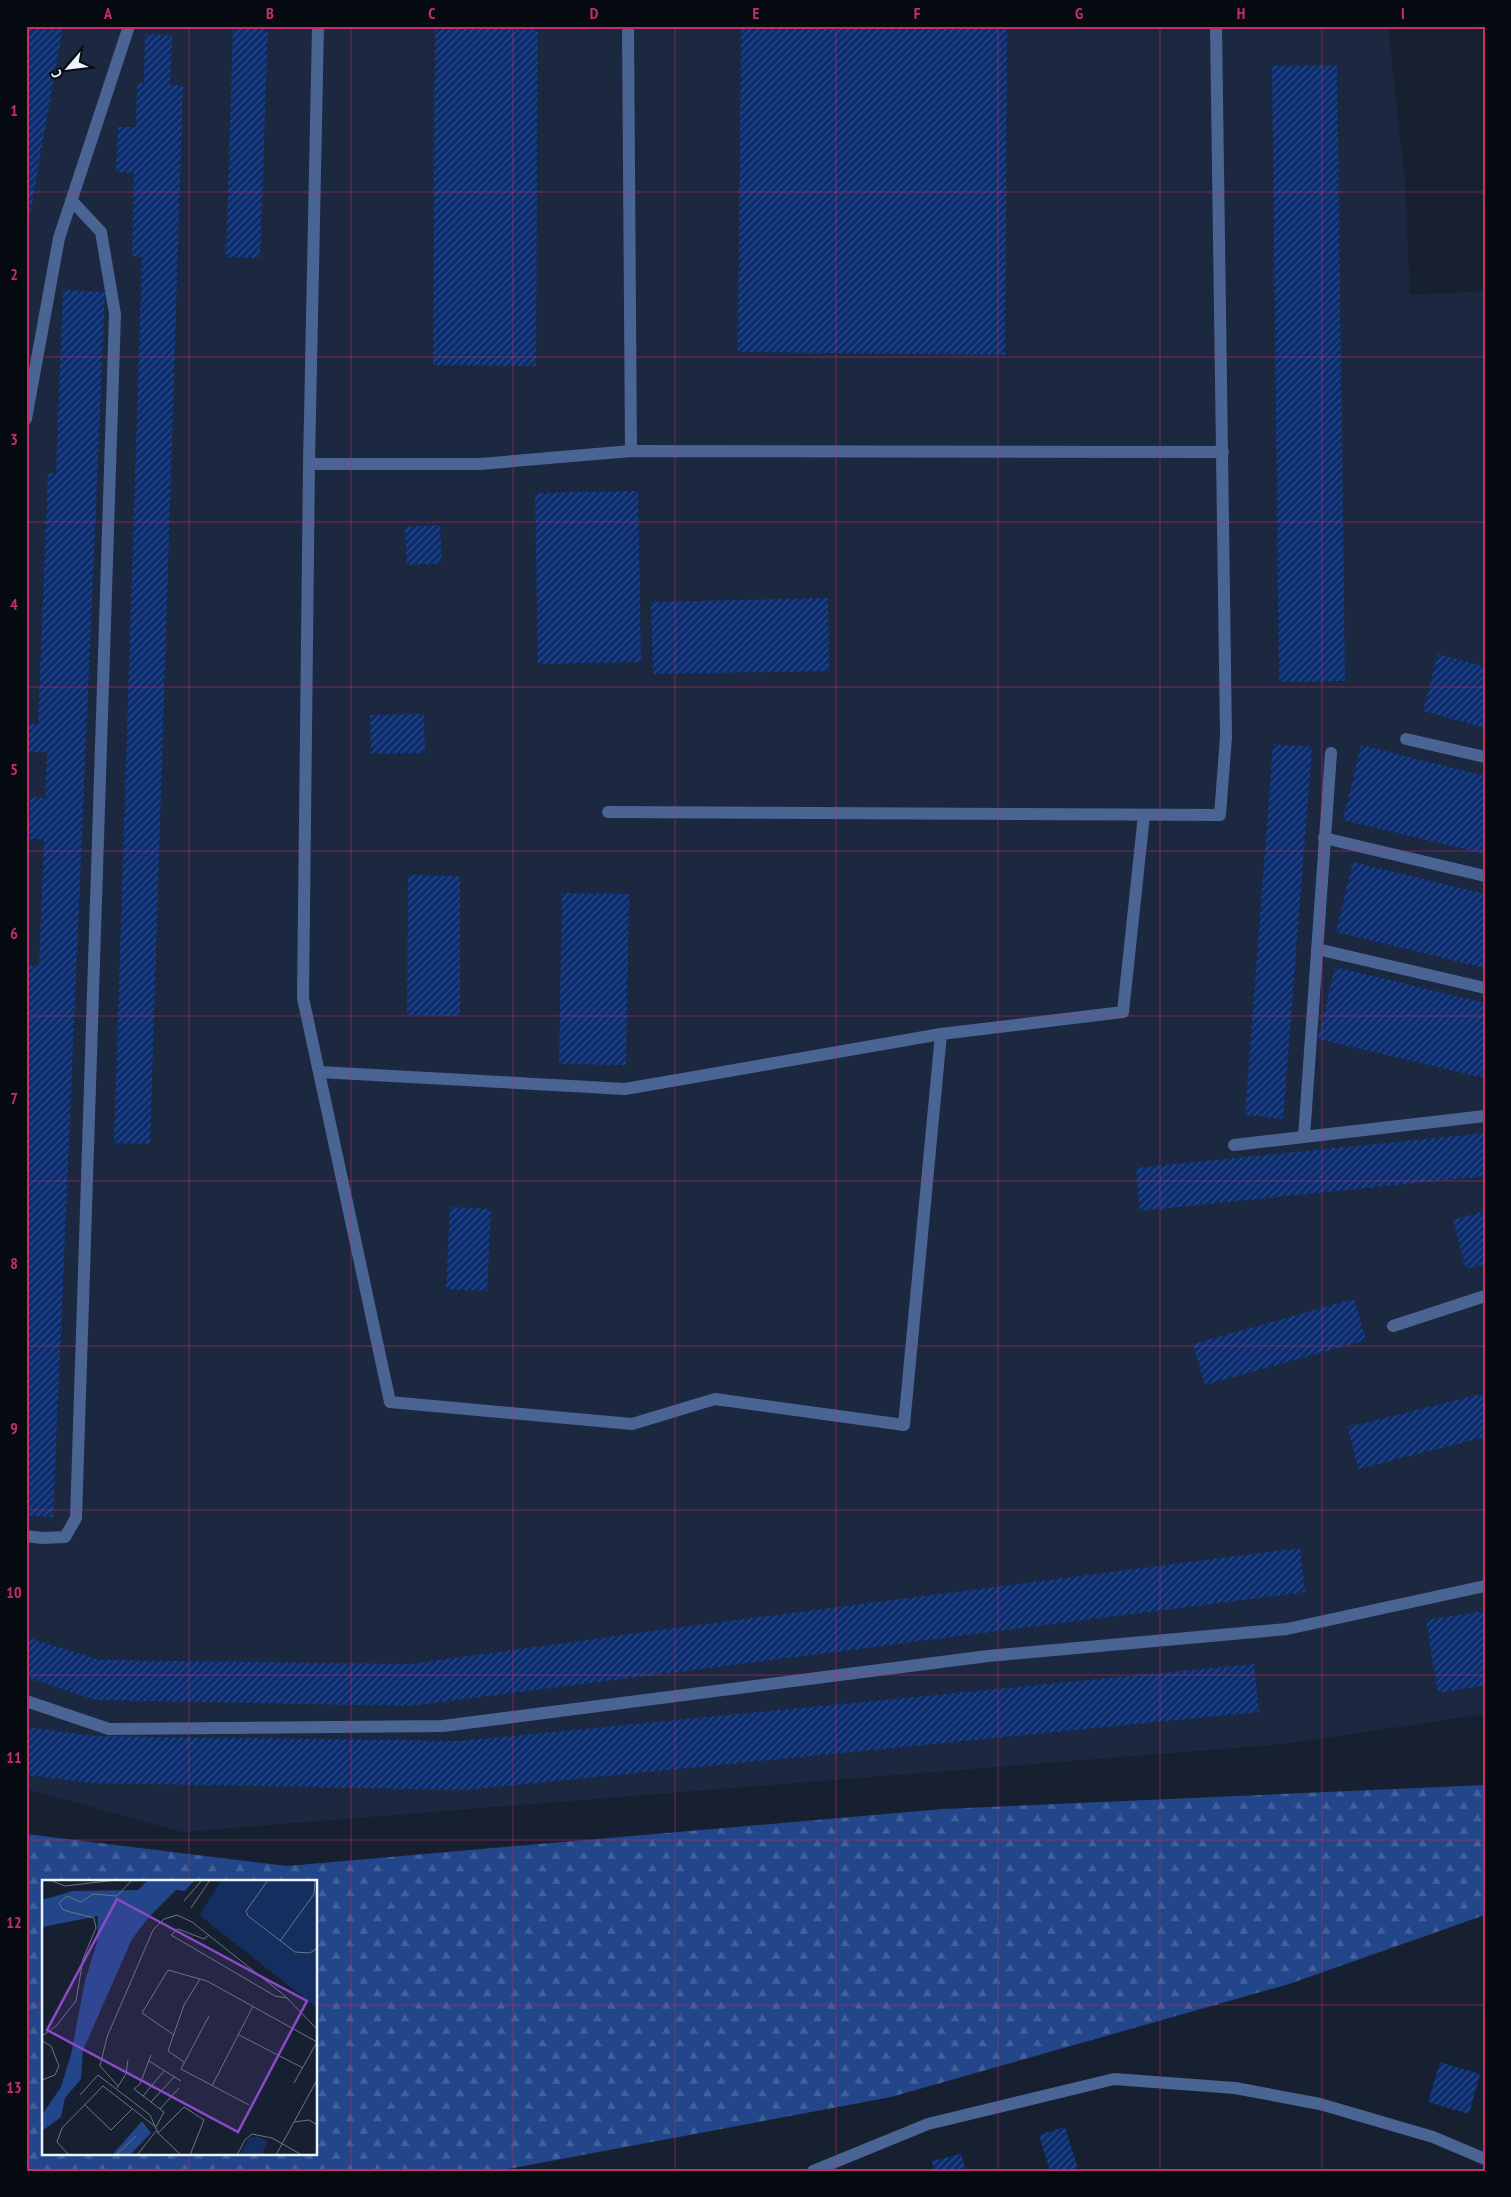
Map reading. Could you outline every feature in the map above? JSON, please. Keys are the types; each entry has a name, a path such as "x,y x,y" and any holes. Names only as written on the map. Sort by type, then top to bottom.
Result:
{"lane":[{"path":"26,419 59,238 129,26"},
{"path":"318,26 309,464 303,998 390,1402 632,1424 716,1399 904,1425 941,1034"},
{"path":"628,26 631,452"},
{"path":"608,812 1220,815 1226,738 1216,26"},
{"path":"26,1536 42,1538 65,1537 76,1518 91,1103 115,314 101,232 72,201"},
{"path":"309,464 480,464 631,452 1223,452"},
{"path":"1406,739 1485,757"},
{"path":"1304,1137 1331,754"},
{"path":"319,1072 625,1089 941,1034 1123,1012 1144,814"},
{"path":"1324,838 1485,876"},
{"path":"1317,949 1485,988"},
{"path":"1234,1145 1485,1116"},
{"path":"1393,1326 1485,1296"},
{"path":"26,1701 109,1729 443,1726 988,1656 1287,1629 1485,1586"},
{"path":"813,2171 928,2124 1114,2079 1235,2088 1320,2104 1433,2136 1485,2159"}],"shaded area":[{"path":"26,26 1388,26 1405,182 1410,295 1485,291 1485,1714 1285,1744 182,1832 26,1789"}],"green space":[{"path":"1485,1785 1485,1915 1289,1984 891,2097 498,2171 26,2171 26,1834 287,1866 943,1809"}],"building":[{"path":"26,26 63,26 27,231 26,231"},
{"path":"233,26 268,26 260,258 226,257"},
{"path":"435,26 538,26 536,366 433,365"},
{"path":"741,26 1007,26 1005,355 738,352"},
{"path":"145,34 172,35 170,85 183,85 150,1144 114,1143 142,257 132,256 134,173 116,172 118,127 136,127 137,83 144,83"},
{"path":"1337,65 1345,681 1279,682 1272,66"},
{"path":"63,290 105,292 53,1517 26,1516 26,966 39,966 44,839 29,839 30,797 45,798 47,752 26,752 26,724 38,724 48,473 56,473"},
{"path":"638,491 641,662 538,664 535,493"},
{"path":"440,525 442,563 407,565 405,527"},
{"path":"828,598 829,671 653,674 651,602"},
{"path":"1438,654 1485,667 1485,728 1423,711"},
{"path":"424,714 425,753 371,754 370,715"},
{"path":"1273,744 1312,747 1283,1119 1245,1115"},
{"path":"1361,745 1485,776 1485,854 1343,820"},
{"path":"1353,862 1485,894 1485,968 1336,932"},
{"path":"408,875 460,876 460,1016 407,1015"},
{"path":"562,893 629,894 626,1065 559,1064"},
{"path":"1335,967 1485,1003 1485,1078 1318,1039"},
{"path":"1485,1133 1485,1176 1140,1211 1136,1168"},
{"path":"450,1207 491,1209 487,1291 446,1289"},
{"path":"1485,1211 1485,1264 1466,1269 1453,1220"},
{"path":"1354,1299 1366,1340 1205,1385 1193,1344"},
{"path":"1485,1393 1485,1437 1358,1469 1348,1427"},
{"path":"1300,1548 1305,1592 410,1706 95,1700 26,1677 26,1637 100,1660 410,1664"},
{"path":"1485,1611 1485,1685 1438,1693 1426,1620"},
{"path":"1254,1664 1259,1712 464,1790 92,1783 26,1775 26,1727 95,1736 460,1741"},
{"path":"1440,2062 1480,2074 1469,2114 1428,2102"},
{"path":"1065,2127 1078,2168 1069,2171 1050,2171 1039,2135"},
{"path":"961,2154 966,2171 934,2171 932,2161"}]}
